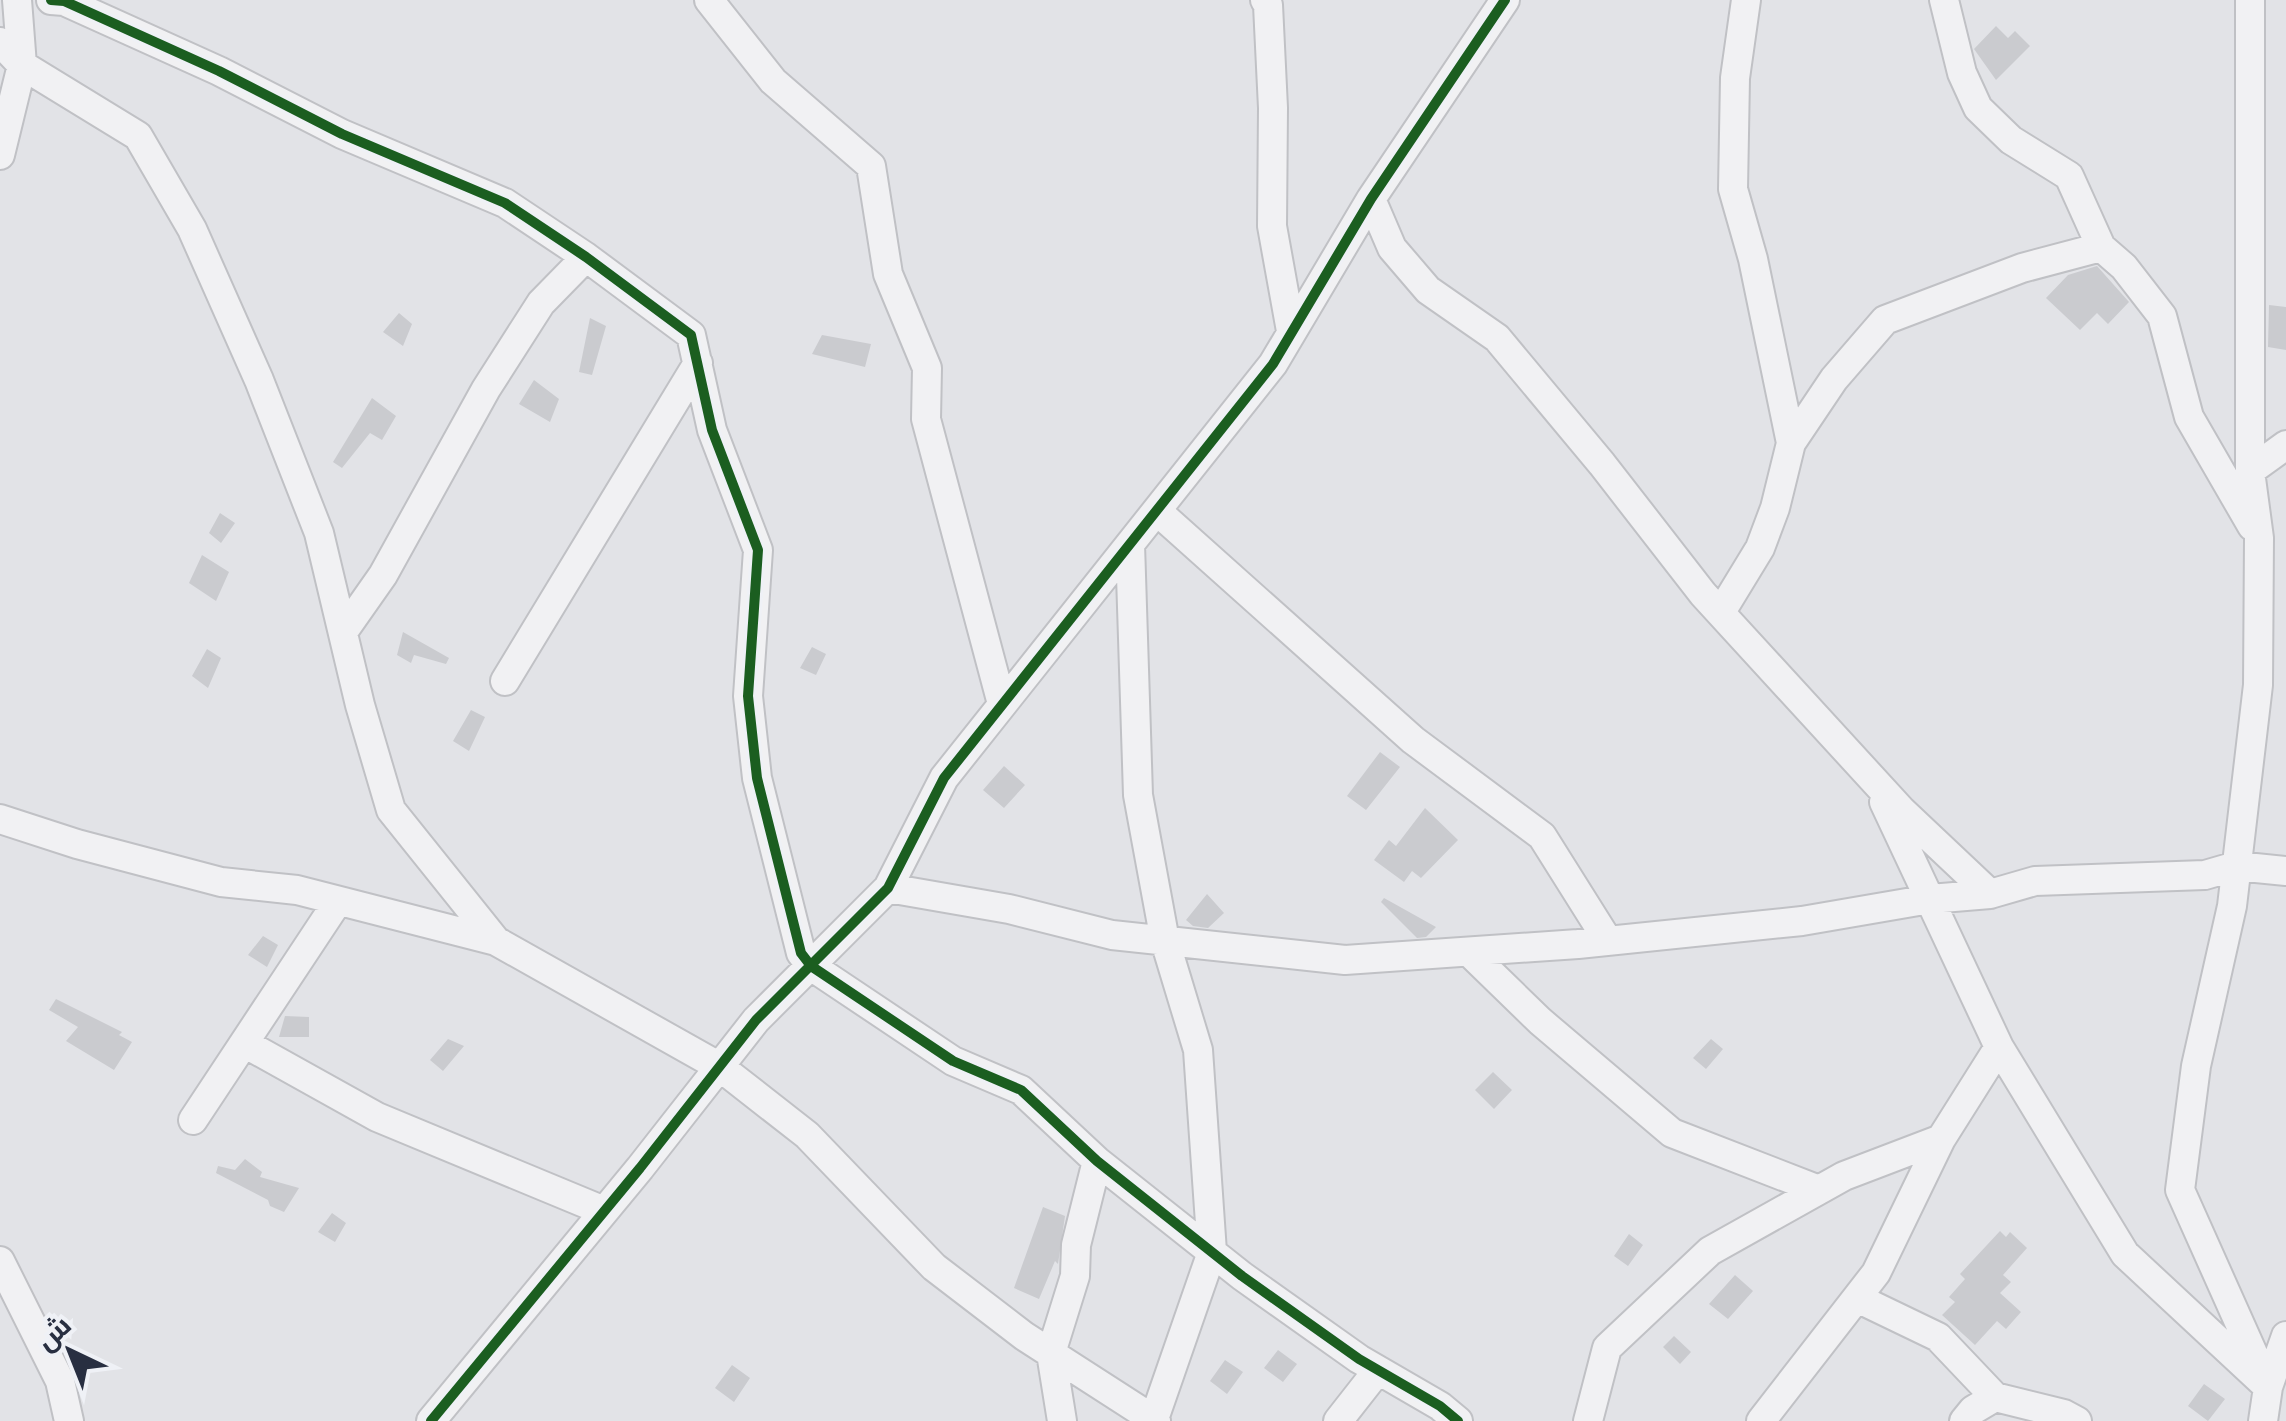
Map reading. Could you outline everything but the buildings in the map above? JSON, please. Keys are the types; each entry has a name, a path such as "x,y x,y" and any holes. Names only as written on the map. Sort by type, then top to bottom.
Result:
{"street":[{"path":"0,154 22,65 17,0"},
{"path":"51,0 64,1 137,33 342,134 504,202 691,335 712,430 758,550 748,696 757,778 802,953 811,966 953,1061 1021,1090 1098,1162 1212,1252 1378,1370 1458,1421"},
{"path":"710,0 773,81 871,166 888,274 928,368 926,420 1002,704"},
{"path":"1265,0 1274,108 1272,226 1291,331"},
{"path":"431,1421 756,1020 888,888 944,778 1273,364 1371,199 1505,0"},
{"path":"1746,0 1734,78 1732,189 1752,259 1790,444"},
{"path":"1944,0 1962,73 1978,108 2012,140 2069,176 2102,247 2124,266 2162,316 2189,417 2259,538"},
{"path":"2250,0 2250,472 2259,538 2258,685 2232,906 2196,1066 2180,1190 2268,1388"},
{"path":"0,42 22,65 138,136 192,229 259,380 319,532 391,810 496,941"},
{"path":"1371,199 1392,248 1428,290 1497,338 1703,594 1902,811 1990,894"},
{"path":"1722,612 1760,548 1775,508 1790,444 1834,379 1885,320 2022,268 2102,247"},
{"path":"343,632 383,575 486,390 541,304 586,257"},
{"path":"505,681 698,363"},
{"path":"2250,472 2286,445"},
{"path":"1156,511 1413,740 1542,836 1608,941"},
{"path":"0,818 77,844 221,882 297,890 496,941 720,1067 807,1136 934,1267 1051,1353 1155,1420 1212,1252 1198,1050 1165,941 1138,795 1130,544"},
{"path":"1873,778 1999,1047 2126,1254 2268,1388"},
{"path":"888,888 1009,909 1112,935 1345,960 1608,941 1802,921 1930,899 1990,894 2035,882 2205,875 2236,866 2286,871"},
{"path":"193,1120 338,900"},
{"path":"1469,952 1540,1021 1672,1133 1820,1190"},
{"path":"244,1043 376,1117 604,1211"},
{"path":"1760,1421 1876,1274 1941,1139 1999,1047"},
{"path":"1588,1421 1607,1348 1710,1250 1844,1176 1941,1139"},
{"path":"1062,1421 1051,1353 1075,1276 1076,1245 1098,1162"},
{"path":"0,1262 60,1381 69,1421"},
{"path":"1858,1298 1938,1337 1995,1397 2078,1421"},
{"path":"2263,1421 2268,1388 2286,1336"},
{"path":"1338,1421 1378,1370"},
{"path":"1964,1421 1972,1410 1995,1397"}],"cycle path":[{"path":"51,0 64,1 219,71 342,134 505,203 691,335 712,430 758,550 748,696 757,778 801,953 811,966 953,1061 1021,1090 1097,1161 1242,1276 1359,1359 1440,1406 1458,1421"},
{"path":"431,1421 640,1168 756,1020 888,888 944,778 1273,364 1371,199 1505,0"}]}
